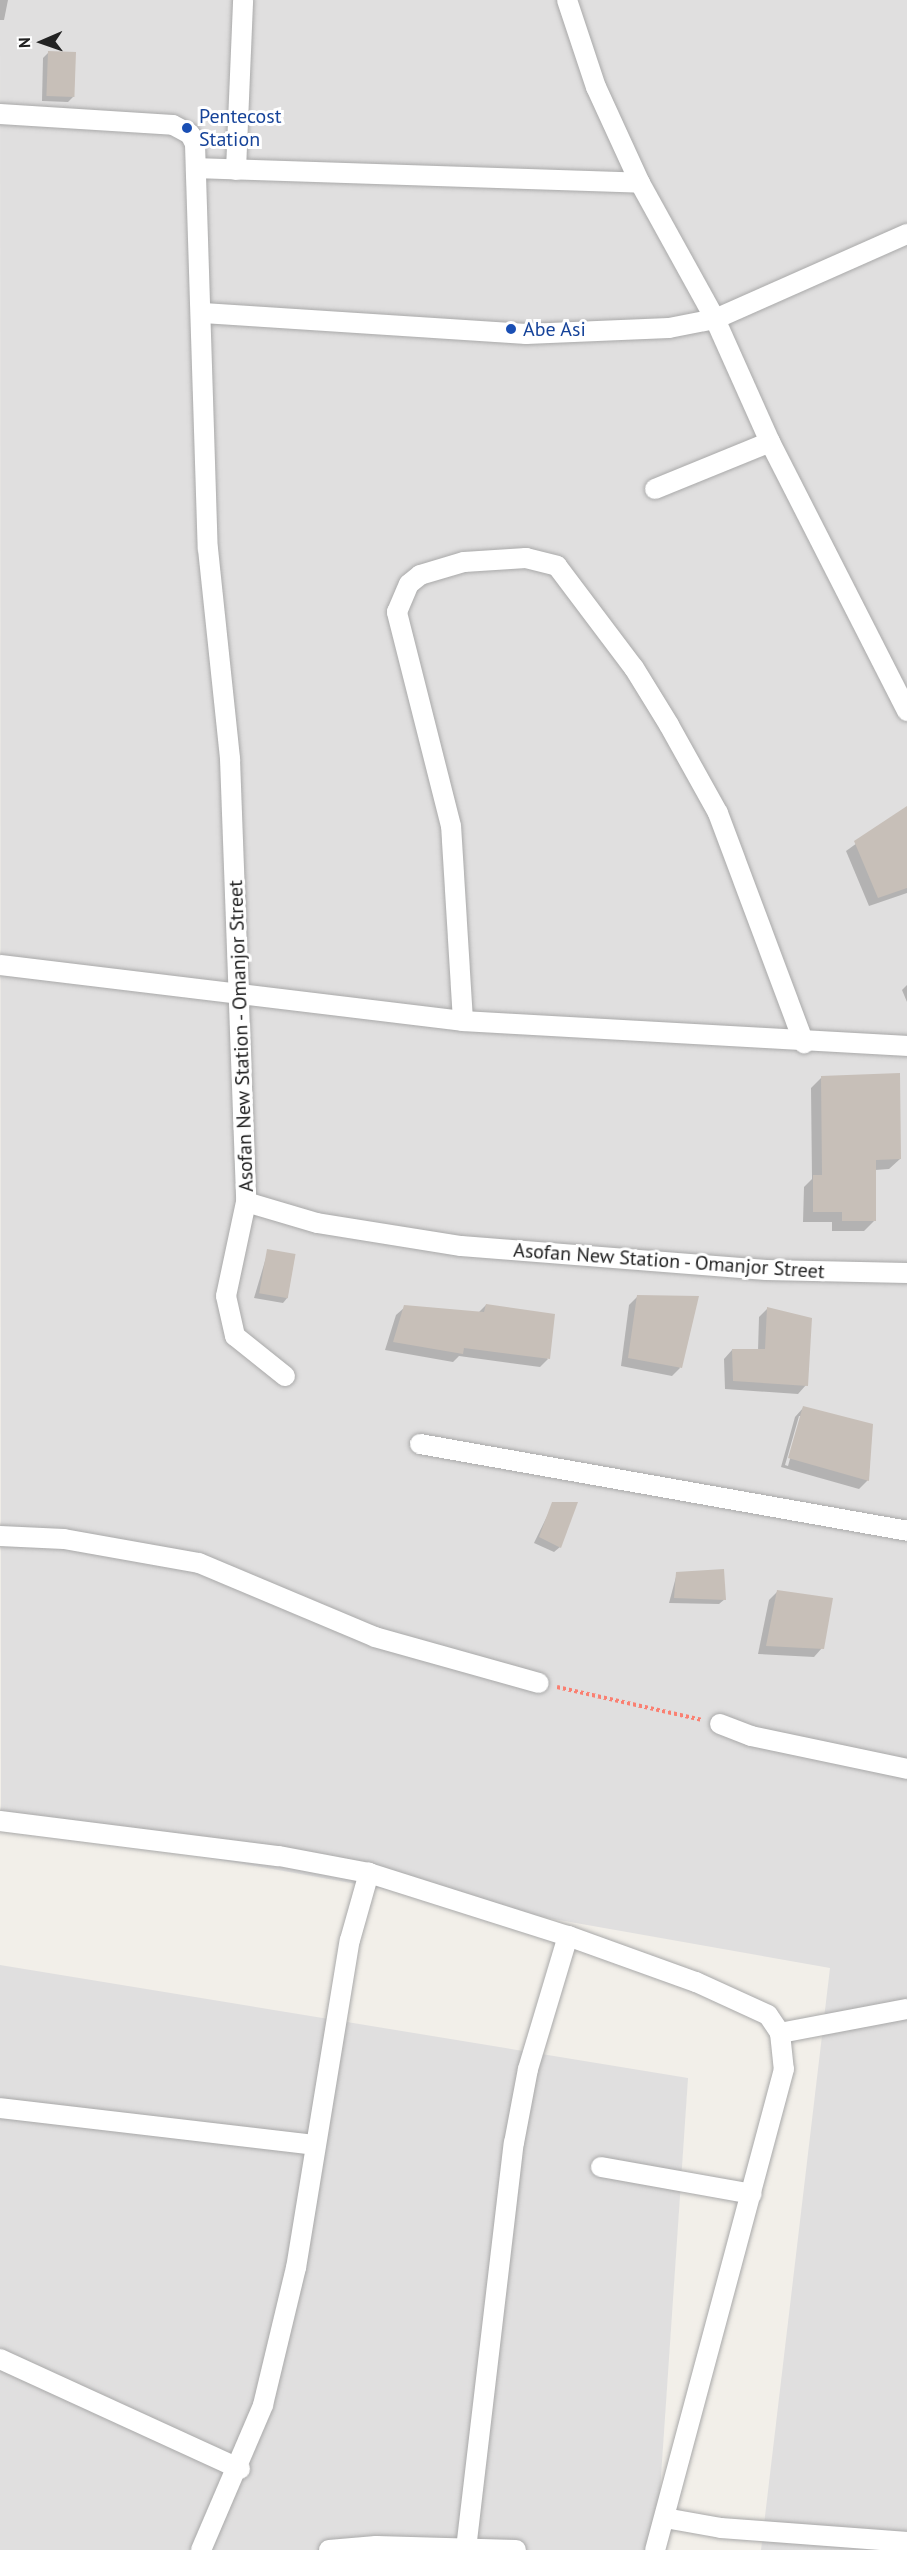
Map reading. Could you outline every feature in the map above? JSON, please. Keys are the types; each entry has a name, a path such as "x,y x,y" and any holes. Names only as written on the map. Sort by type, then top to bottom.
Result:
{"street":[{"path":"236,170 243,0"},
{"path":"567,0 596,87 640,183 716,319 770,442 907,711"},
{"name":"Asofan New Station - Omanjor Street","path":"0,114 172,125 190,134 196,168 203,313 208,549 230,759 242,998 246,1202 317,1223 461,1246 766,1270 907,1273"},
{"path":"196,168 640,183"},
{"path":"203,313 526,334 669,328 716,319 907,234"},
{"path":"655,489 770,442"},
{"path":"463,1021 451,826 397,612 409,584 420,575 464,562 526,558 557,566 634,668 669,724 722,823 804,1043"},
{"path":"0,965 242,998 463,1021 804,1043 907,1046"},
{"path":"246,1202 226,1296 235,1336 285,1376"},
{"path":"420,1444 907,1531"},
{"path":"0,1536 64,1539 199,1563 375,1637 539,1683"},
{"path":"720,1724 751,1736 907,1769"},
{"path":"0,1821 279,1856 369,1873 568,1936 735,1999 768,2015 780,2033 784,2069 655,2550"},
{"path":"201,2550 240,2469 263,2405 296,2268 313,2145 350,1940 369,1873"},
{"path":"466,2549 514,2143 528,2069 568,1936"},
{"path":"780,2033 907,2009"},
{"path":"0,2108 313,2145"},
{"path":"602,2167 752,2194"},
{"path":"0,2359 240,2469"},
{"path":"665,2518 721,2528 907,2542"},
{"path":"329,2550 516,2550"}],"path":[{"path":"539,1683 720,1724"}],"shaded area":[{"path":"0,0 907,0 907,2550 761,2550 830,1968 1,1821"},
{"path":"0,1965 688,2078 656,2550 0,2550"}],"building":[{"path":"48,51 76,52 74,97 46,96"},
{"path":"907,806 907,888 878,898 854,841"},
{"path":"900,1073 901,1159 876,1160 876,1221 842,1221 842,1212 813,1212 813,1175 822,1175 821,1076"},
{"path":"267,1249 296,1254 288,1298 259,1293"},
{"path":"637,1295 699,1296 682,1368 628,1358"},
{"path":"486,1304 555,1314 550,1359 464,1348 463,1354 393,1342 404,1305 484,1312"},
{"path":"767,1307 812,1318 808,1386 733,1381 732,1349 765,1349"},
{"path":"803,1406 873,1424 869,1481 788,1458"},
{"path":"552,1502 578,1502 561,1548 539,1537"},
{"path":"724,1569 726,1600 674,1598 676,1572"},
{"path":"777,1590 833,1598 824,1649 766,1646"}],"place":[{"name":"Pentecost Station","path":"187,128"},
{"name":"Abe Asi","path":"511,329"}]}
